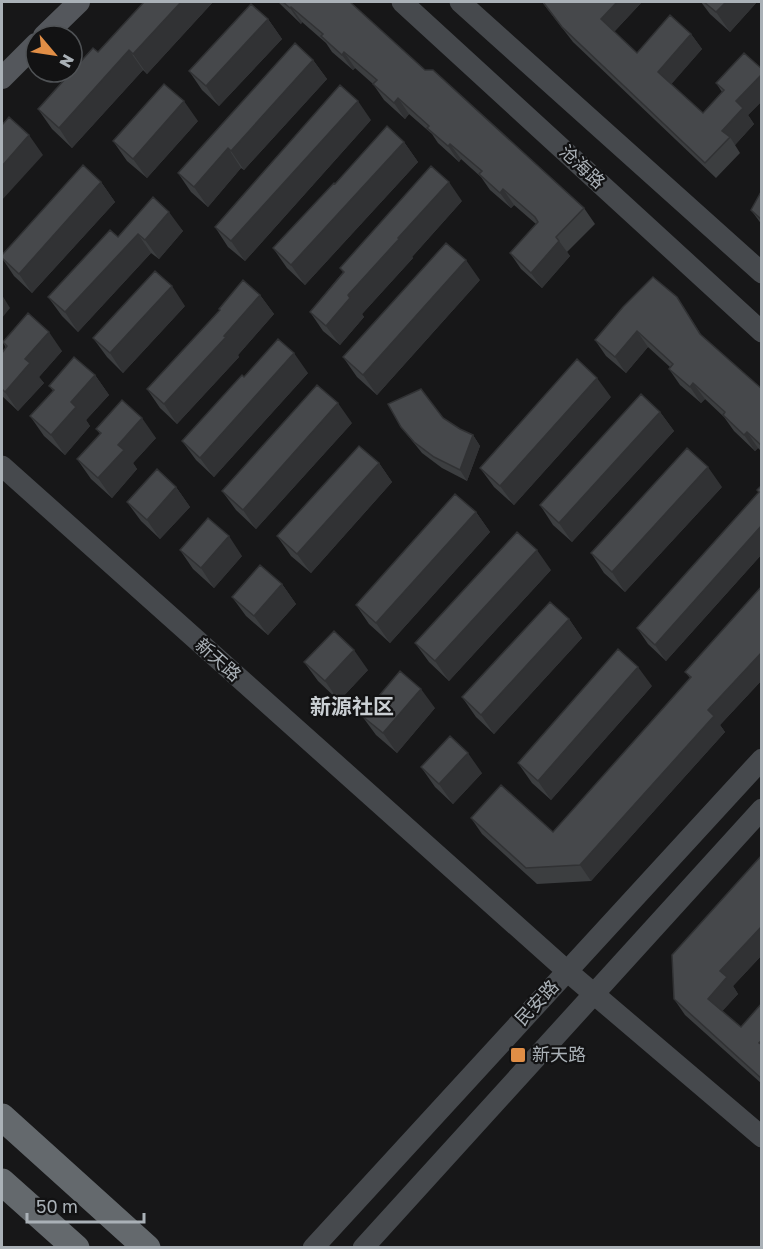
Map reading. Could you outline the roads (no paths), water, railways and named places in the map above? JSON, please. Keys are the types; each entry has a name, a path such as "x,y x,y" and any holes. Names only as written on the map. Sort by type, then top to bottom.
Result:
{"highway":[{"path":"2,1117 147,1248"},
{"path":"2,1182 76,1248"}],"main road":[{"path":"56,24 79,2"},
{"name":"沧海路","path":"402,2 762,332"},
{"path":"460,2 762,273"},
{"path":"2,78 24,56"},
{"name":"新天路","path":"2,466 567,971 762,1137"},
{"name":"民安路","path":"313,1248 762,759"},
{"name":"民安路","path":"363,1248 762,809"}],"place":[{"name":"新天路","path":"518,1055"}],"district":[{"name":"新源社区","path":"352,707"}]}
